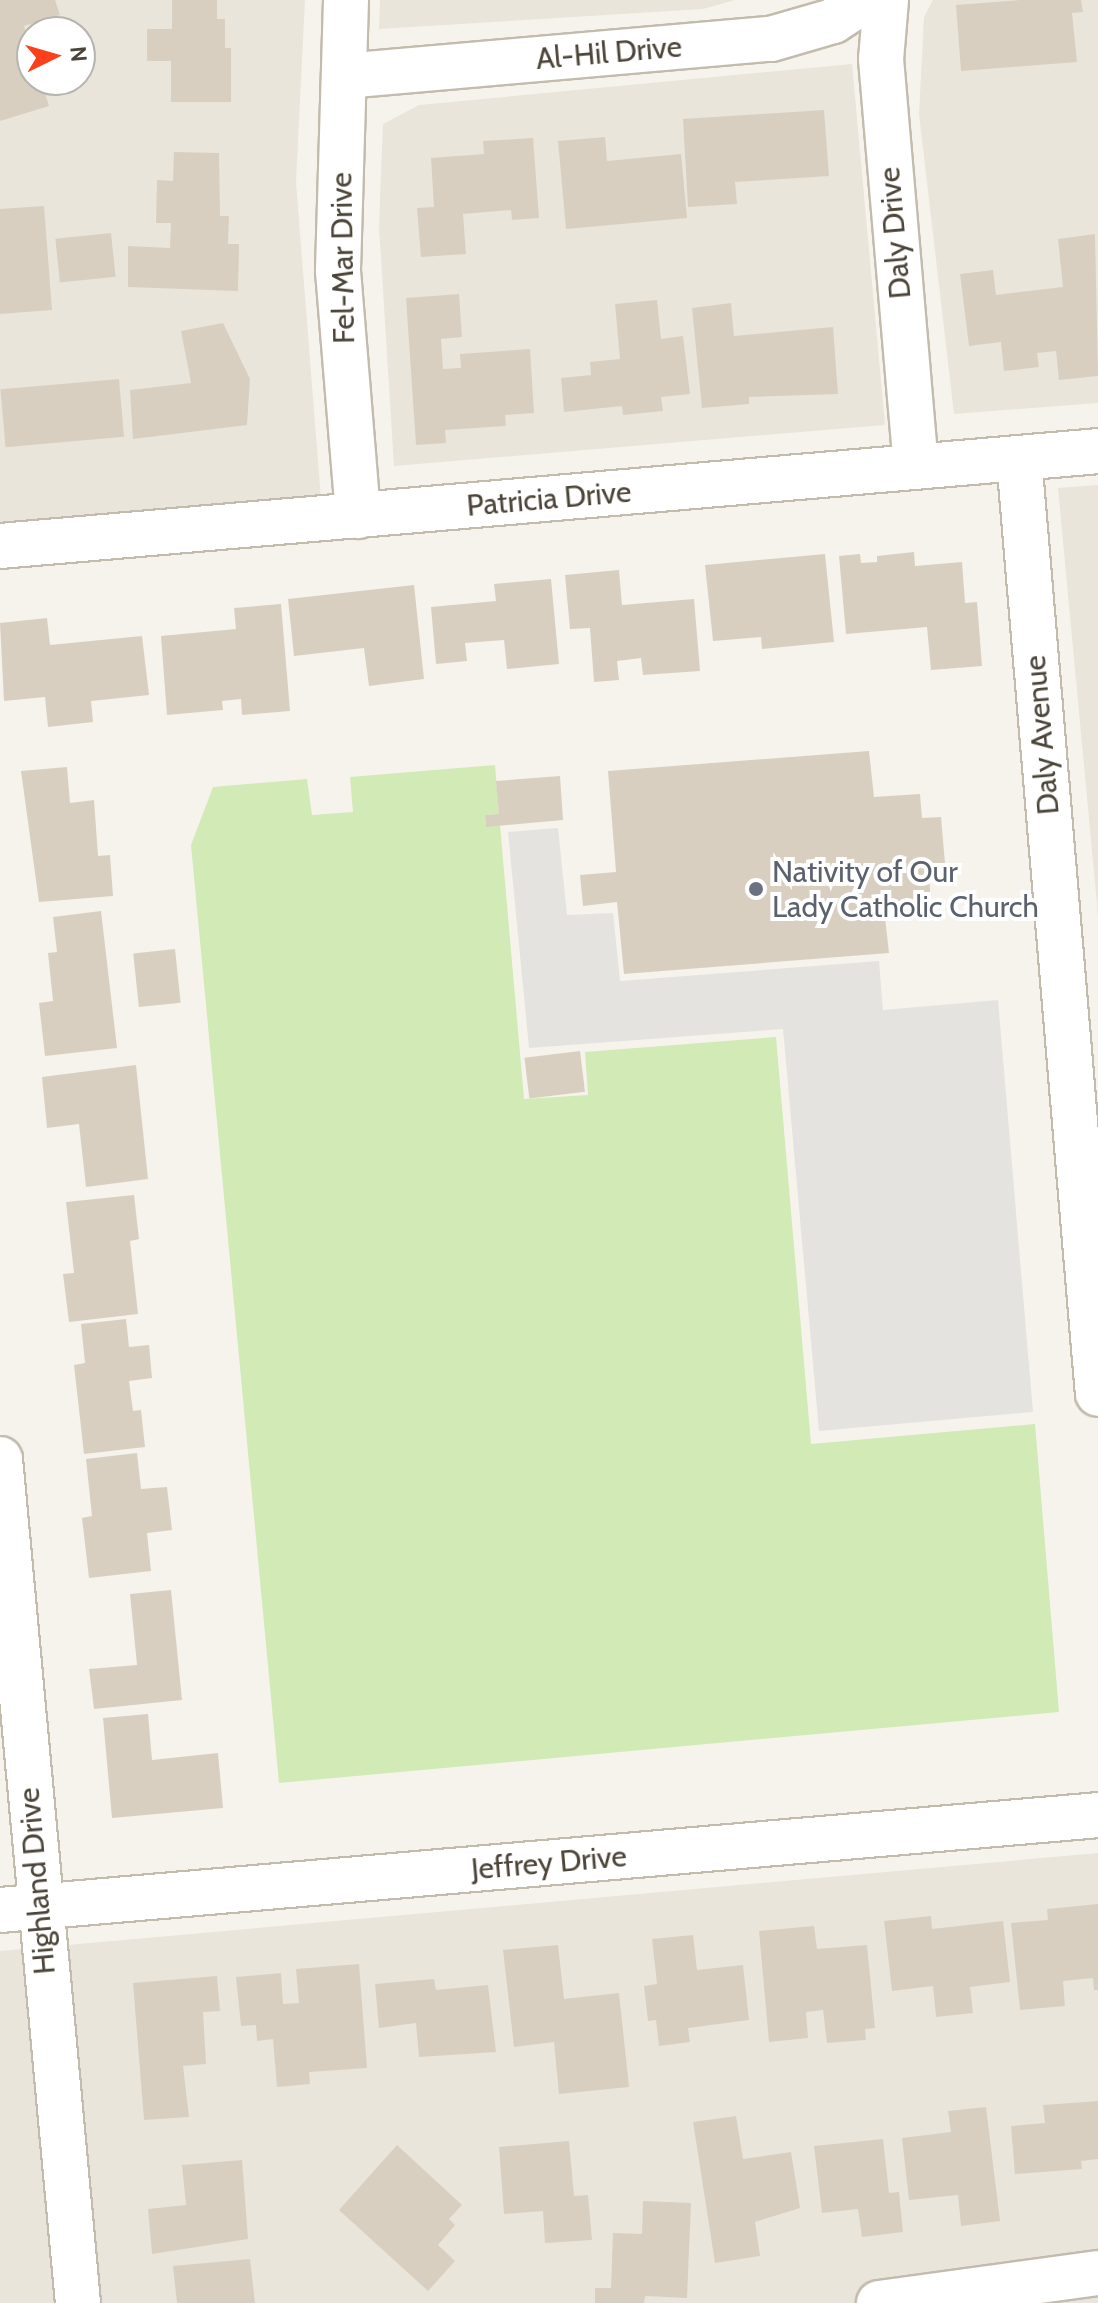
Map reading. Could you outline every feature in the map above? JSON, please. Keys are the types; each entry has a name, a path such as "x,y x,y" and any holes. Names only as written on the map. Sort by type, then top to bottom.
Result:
{"street":[{"name":"Fel-Mar Drive","path":"346,0 338,271 358,516"},
{"name":"Al-Hil Drive","path":"344,76 771,39 833,21 865,0"},
{"name":"Daly Drive","path":"886,0 881,59 916,467"},
{"name":"Patricia Drive","path":"0,546 1098,451"},
{"name":"Daly Avenue","path":"1019,458 1098,1394"},
{"name":"Highland Drive","path":"0,1459 20,1909 78,2303"},
{"name":"Jeffrey Drive","path":"20,1909 1098,1815"},
{"path":"879,2303 1098,2273"}],"shaded area":[{"path":"0,0 305,0 296,182 321,499 0,523"},
{"path":"380,0 735,0 703,9 379,29"},
{"path":"933,0 1098,0 1098,403 954,414 919,114 924,17"},
{"path":"852,64 885,425 394,466 379,226 383,124 419,105"},
{"path":"1098,485 1098,915 1058,488"},
{"path":"558,828 567,915 613,913 620,981 879,961 883,1010 998,1000 1033,1412 819,1431 783,1029 529,1048 508,832"},
{"path":"1098,1853 1098,2303 0,2303 0,1951"}],"green space":[{"path":"495,765 499,814 485,815 486,826 500,825 524,1099 588,1095 585,1052 776,1037 811,1444 1035,1424 1059,1712 279,1783 191,845 213,787 307,779 312,815 353,812 350,777"}],"building":[{"path":"0,0 55,0 60,15 16,16 16,96 46,96 49,106 0,121"},
{"path":"172,0 217,0 217,19 225,19 225,48 231,48 231,102 171,102 171,61 147,61 147,29 172,29"},
{"path":"1020,0 1081,0 1083,12 1072,13 1077,62 961,71 956,5"},
{"path":"824,110 829,176 735,182 737,204 688,207 683,119"},
{"path":"605,137 607,161 681,154 687,218 566,229 558,141"},
{"path":"533,138 539,218 512,220 511,210 463,214 466,254 421,257 417,208 434,207 431,158 484,154 483,141"},
{"path":"174,152 219,153 220,216 229,216 228,244 239,244 238,291 128,287 128,246 170,248 171,223 156,223 157,180 173,181"},
{"path":"44,206 52,310 0,314 0,209"},
{"path":"111,233 116,277 60,283 55,239"},
{"path":"1095,234 1098,376 1059,380 1056,351 1037,353 1039,367 1004,371 1001,342 969,346 960,274 993,270 996,295 1063,287 1058,239"},
{"path":"459,294 462,337 441,339 443,369 461,368 460,354 530,349 534,413 505,415 506,426 445,430 446,443 416,445 406,298"},
{"path":"657,300 661,339 683,336 690,394 661,397 663,411 623,415 622,406 564,412 561,378 591,375 590,362 620,359 615,304"},
{"path":"731,303 734,336 833,327 838,394 749,397 749,404 702,408 692,308"},
{"path":"223,323 250,379 247,425 133,439 130,390 191,383 181,331"},
{"path":"119,379 124,437 6,447 0,389"},
{"path":"914,552 915,566 962,562 965,603 977,602 982,666 931,670 927,627 846,634 839,556 860,554 861,563 877,562 877,556"},
{"path":"825,554 834,642 762,649 761,637 713,641 705,565"},
{"path":"619,570 622,605 694,599 700,671 643,675 641,658 617,661 619,680 594,682 590,628 570,629 565,575"},
{"path":"551,579 559,664 507,669 504,640 465,643 467,661 436,664 431,607 496,601 494,584"},
{"path":"414,585 424,679 369,686 364,648 294,656 288,599"},
{"path":"281,604 290,711 242,715 241,699 222,701 223,710 167,715 161,636 236,629 234,608"},
{"path":"47,618 50,645 142,636 149,695 91,701 93,722 48,727 45,697 4,701 0,623"},
{"name":"Nativity of Our Lady Catholic Church","path":"869,751 874,797 920,794 922,818 941,817 946,875 929,876 931,903 884,908 889,953 624,974 617,902 583,906 580,875 616,872 608,771"},
{"path":"67,767 70,803 94,800 98,856 110,855 113,896 39,902 21,771"},
{"path":"560,776 563,820 486,827 485,815 499,814 496,781"},
{"path":"101,911 117,1048 45,1056 39,1003 53,1001 48,953 57,952 53,917"},
{"path":"175,949 181,1003 139,1007 133,953"},
{"path":"580,1051 585,1092 529,1099 524,1058"},
{"path":"136,1065 148,1179 86,1187 79,1124 47,1128 42,1077"},
{"path":"134,1195 139,1239 130,1241 138,1314 69,1322 63,1274 74,1273 66,1202"},
{"path":"126,1319 129,1347 149,1345 152,1378 129,1381 133,1411 141,1410 145,1447 84,1454 74,1365 85,1363 81,1324"},
{"path":"137,1453 141,1489 167,1487 172,1530 147,1533 151,1571 89,1578 82,1518 92,1516 86,1459"},
{"path":"171,1590 182,1700 94,1709 89,1669 137,1665 130,1594"},
{"path":"148,1714 152,1760 218,1753 223,1808 112,1818 103,1718"},
{"path":"1098,1904 1098,1990 1094,1990 1093,1978 1063,1981 1065,2006 1020,2010 1011,1923 1048,1920 1047,1909"},
{"path":"931,1916 932,1929 1003,1921 1010,1982 970,1987 973,2013 936,2017 933,1986 892,1991 884,1921"},
{"path":"814,1926 817,1949 867,1945 875,2028 865,2029 866,2040 827,2043 823,2010 806,2012 808,2038 769,2042 759,1931"},
{"path":"693,1935 697,1970 743,1965 749,2020 688,2028 690,2042 659,2046 656,2020 648,2021 644,1986 657,1984 652,1939"},
{"path":"558,1945 564,1999 619,1993 629,2087 559,2094 554,2042 514,2047 503,1950"},
{"path":"359,1964 367,2068 309,2072 310,2084 277,2087 273,2039 257,2041 256,2025 241,2026 236,1977 281,1973 283,2004 299,2003 296,1969"},
{"path":"217,1976 220,2011 203,2012 206,2064 183,2066 189,2117 144,2120 133,1983"},
{"path":"434,1979 436,1990 488,1985 496,2052 419,2057 416,2023 379,2028 375,1984"},
{"path":"1098,2101 1098,2159 1081,2161 1082,2169 1015,2174 1011,2126 1045,2123 1043,2105"},
{"path":"986,2107 1000,2221 961,2226 958,2195 909,2200 902,2138 951,2132 948,2111"},
{"path":"736,2116 743,2159 791,2152 800,2208 755,2222 760,2256 715,2263 693,2122"},
{"path":"883,2139 889,2193 899,2192 903,2232 862,2237 858,2209 822,2213 814,2146"},
{"path":"569,2141 574,2196 588,2195 592,2240 545,2243 543,2211 504,2214 499,2147"},
{"path":"397,2145 462,2205 449,2219 455,2225 438,2245 455,2261 428,2291 339,2210"},
{"path":"242,2160 248,2239 152,2254 148,2209 186,2205 182,2165"},
{"path":"643,2201 691,2203 687,2298 645,2296 644,2303 595,2303 595,2288 611,2288 613,2233 642,2234"},
{"path":"250,2259 255,2303 177,2303 173,2266"}],"place":[{"name":"Nativity of Our Lady Catholic Church","path":"756,889"}]}
